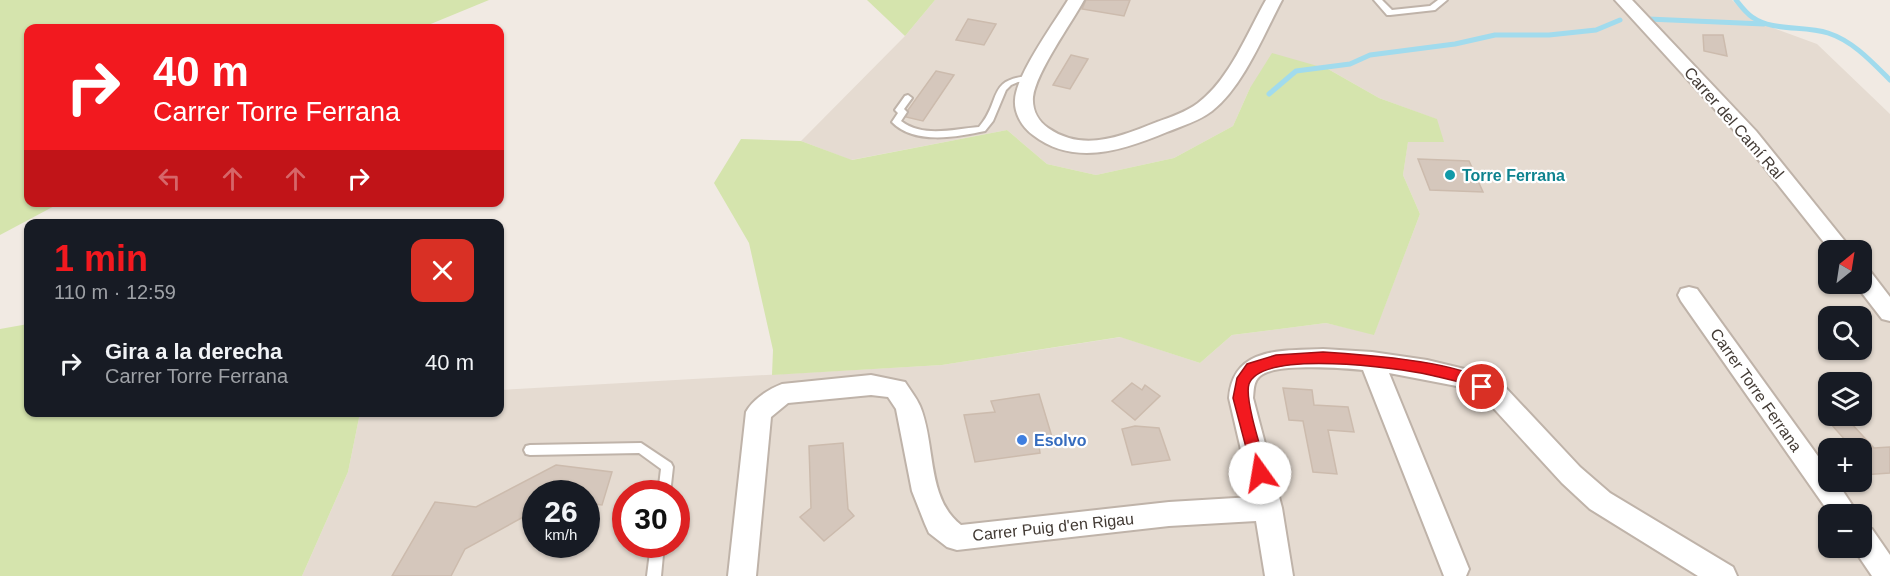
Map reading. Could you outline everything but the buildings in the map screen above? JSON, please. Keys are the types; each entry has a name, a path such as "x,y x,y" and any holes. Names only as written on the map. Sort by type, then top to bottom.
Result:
{"street":[{"path":"1076,0 1030,79 1024,91 1023,104 1027,117 1036,129 1070,146 1088,149 1107,147 1191,116 1208,105 1231,76 1274,0"},
{"name":"Carrer del Camí Ral","path":"1623,0 1749,135 1833,240"},
{"path":"1872,290 1890,313"},
{"name":"Carrer Torre Ferrana","path":"1689,295 1838,504"},
{"path":"1279,576 1268,508 1240,398 1242,382 1252,368 1276,360 1323,358 1372,361 1427,369 1468,379 1496,394 1571,475 1600,501 1723,576"},
{"path":"1372,361 1455,569"},
{"name":"Carrer Puig d'en Rigau","path":"742,576 759,412 782,394 871,385 896,388 908,407 925,491 939,524 957,538 1169,514 1268,508"},
{"path":"1872,553 1888,576"}],"lane":[{"path":"1377,0 1390,13 1432,8 1443,0"},
{"path":"908,98 899,110 903,112 896,122 901,127 916,133 982,129 990,122 1002,86 1016,78 1030,79"},
{"path":"530,450 641,448 667,467 666,480"},
{"path":"654,576 656,558"}],"shaded area":[{"path":"935,0 1732,0 1754,21 1817,44 1890,114 1890,576 302,576 348,472 359,417 504,417 504,390 942,365 1121,337 1200,363 1232,335 1326,323 1374,334 1420,214 1403,175 1408,141 1436,119 1379,98 1328,69 1250,88 1233,126 1174,158 1096,175 1047,164 1007,130 851,160 801,141 905,36"}],"green space":[{"path":"0,0 489,0 431,24 24,24 24,207 52,207 30,219 24,219 24,222 0,235"},
{"path":"867,0 935,0 905,36"},
{"path":"1272,53 1328,69 1379,98 1437,119 1444,142 1408,142 1403,175 1420,214 1374,335 1326,323 1232,335 1200,363 1120,337 942,365 772,375 773,350 749,243 714,183 741,139 801,141 852,160 1007,130 1047,164 1096,175 1174,158 1233,126 1250,88"},
{"path":"24,325 24,417 359,417 348,472 302,576 0,576 0,329"}],"waterway":[{"path":"1736,0 1747,13 1760,22 1779,27 1819,31 1846,41 1890,80"},
{"path":"1648,19 1764,24"},
{"path":"1269,94 1296,71 1350,64 1370,55 1455,44 1495,35 1549,35 1596,30 1620,20"}],"place":[{"name":"Torre Ferrana","path":"1450,175"},
{"name":"Esolvo","path":"1022,440"}],"route":[{"path":"1260,473 1240,398 1242,382 1252,368 1276,360 1323,358 1372,361 1427,369 1468,379 1482,387"}]}
